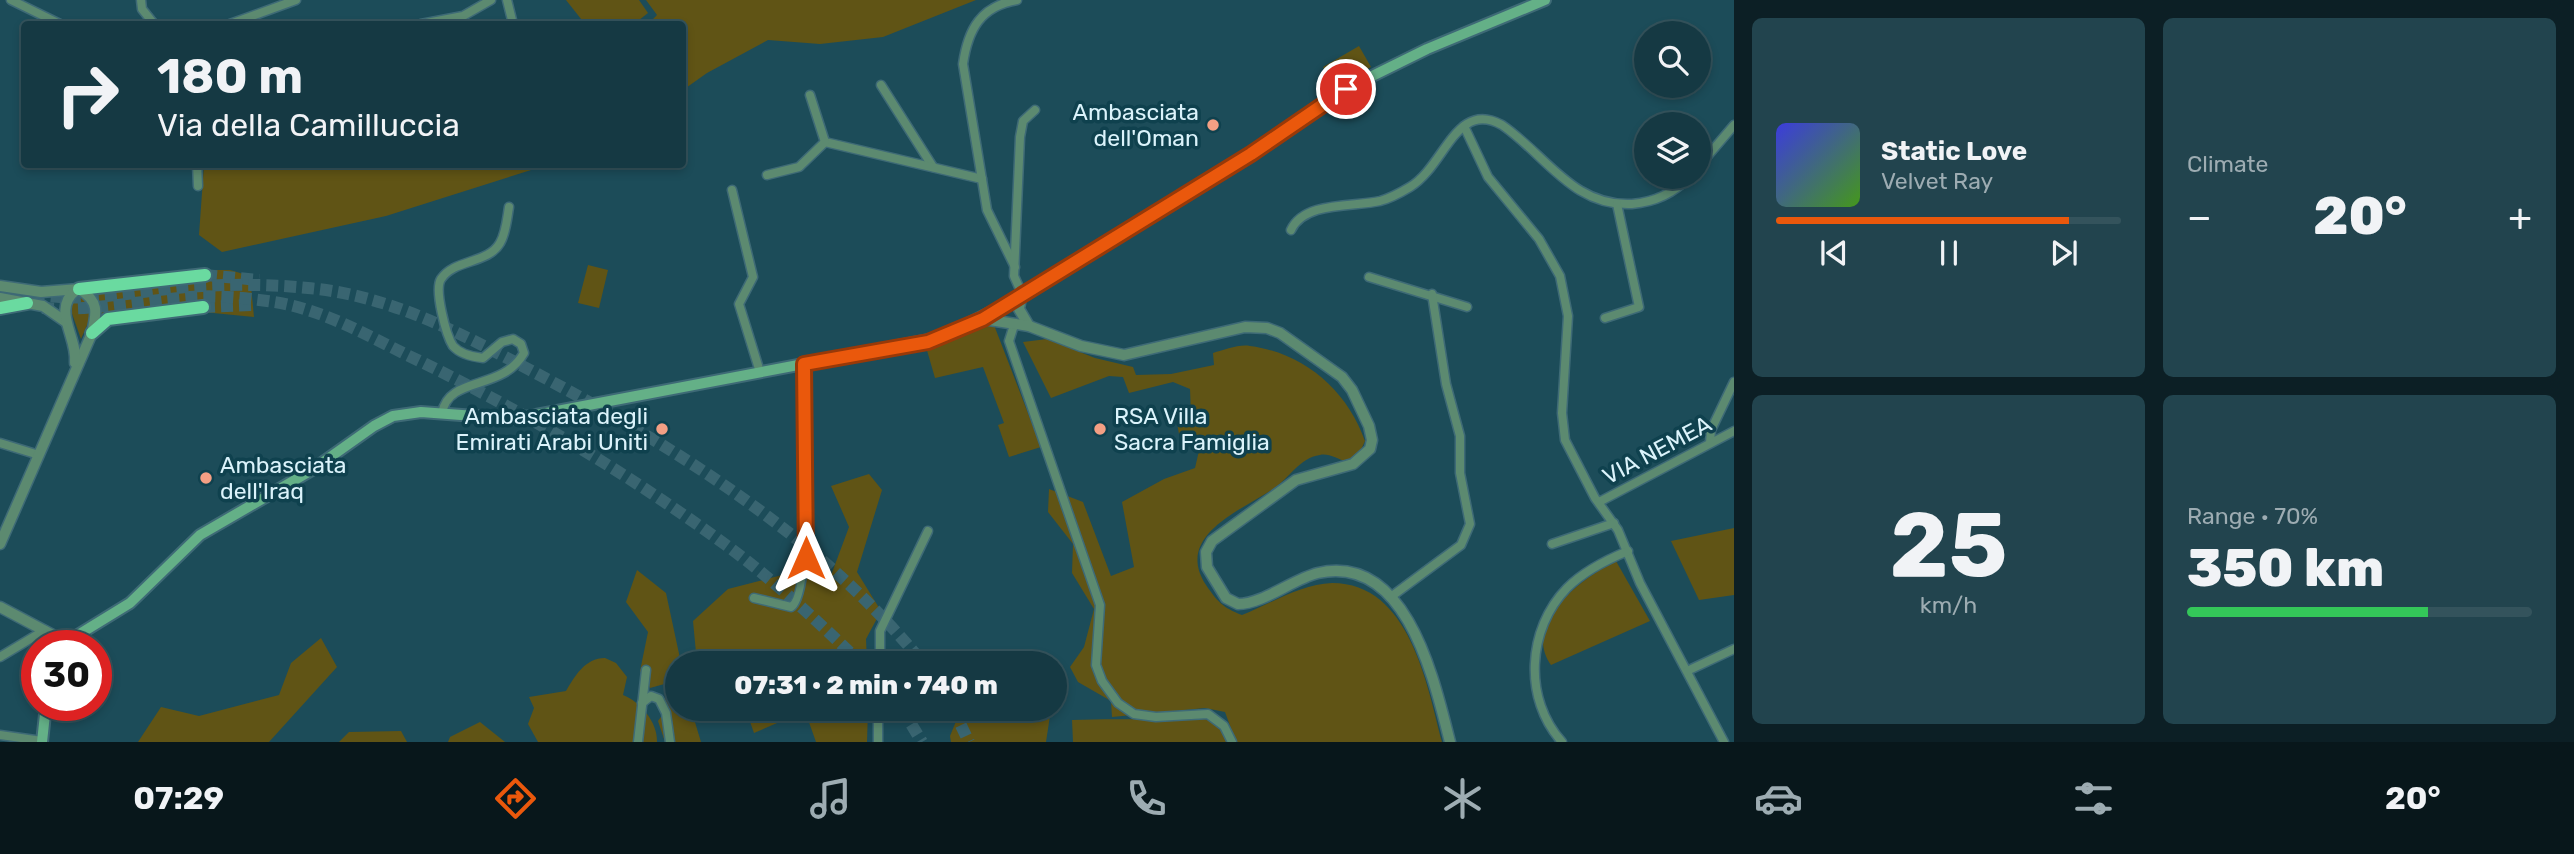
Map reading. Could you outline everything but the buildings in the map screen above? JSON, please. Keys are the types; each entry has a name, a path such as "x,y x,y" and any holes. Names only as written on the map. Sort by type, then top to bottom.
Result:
{"highway":[{"path":"78,289 205,275"},
{"path":"0,308 27,303"},
{"path":"89,338 108,319 204,307"}],"main road":[{"path":"84,630 130,603 200,535 312,470 374,426 406,412 509,420 928,342 983,319 1022,296 1269,142 1354,85 1427,49 1544,0"},
{"path":"42,742 44,721"}],"street":[{"path":"12,0 54,21"},
{"path":"141,0 142,9 152,21"},
{"path":"238,21 296,0"},
{"path":"437,21 463,16 491,0"},
{"path":"507,0 512,21"},
{"path":"1015,267 990,219 963,64 975,23 983,13 1017,0"},
{"path":"35,12 36,21"},
{"path":"881,85 933,166"},
{"path":"810,95 825,142"},
{"path":"1029,326 1019,309 1022,296 1015,282 1015,267 1021,126 1035,110"},
{"path":"1291,230 1306,214 1380,201 1413,185 1435,165 1456,132 1468,121 1481,119 1498,122 1577,191 1598,201 1617,204 1654,200 1675,189"},
{"path":"1711,152 1734,125"},
{"path":"1464,126 1488,177 1539,239 1560,276 1568,316 1562,425 1571,453 1614,523 1635,573 1724,742"},
{"path":"825,142 982,179"},
{"path":"767,175 799,167 825,142"},
{"path":"197,168 198,186"},
{"path":"732,190 753,277 739,304 760,372"},
{"path":"1605,318 1639,307 1617,204"},
{"path":"442,413 446,400 454,391 494,380 517,363 524,353 522,344 513,339 502,342 482,358 458,351 452,343 438,291 441,280 447,273 496,248 503,237 509,207"},
{"path":"1369,277 1467,307"},
{"path":"0,286 41,292 78,289 96,305 89,338 0,544"},
{"path":"78,289 65,304 66,322 74,340 80,346 89,338"},
{"path":"1392,596 1461,545 1470,524 1460,473 1460,436 1446,384 1432,295"},
{"path":"0,298 48,308 66,322"},
{"path":"983,319 1029,326 1082,346 1124,355 1231,330 1260,327 1280,333 1335,371 1352,390 1369,426 1373,440 1367,454 1353,464 1306,475 1270,498 1212,541 1206,552 1207,567 1226,598 1238,604 1250,602 1307,576 1327,571 1362,576 1392,596 1424,655 1450,742"},
{"path":"1014,325 1009,341 1100,605 1096,665 1102,681 1118,703 1134,714 1156,717 1208,714 1224,726 1232,742"},
{"path":"74,340 74,368"},
{"path":"754,598 791,607 799,595 806,558 804,364"},
{"path":"1710,443 1711,430 1734,382"},
{"name":"VIA NEMEA","path":"1599,502 1734,431"},
{"path":"0,443 39,455"},
{"path":"1552,544 1614,523"},
{"path":"880,651 880,631 928,531"},
{"path":"1562,742 1547,722 1533,679 1540,634 1560,597 1588,572 1628,551"},
{"path":"0,607 46,630"},
{"path":"0,657 21,645"},
{"path":"1687,671 1734,649"},
{"path":"638,742 646,670"},
{"path":"642,703 650,696 659,699 666,713 670,742"},
{"path":"878,721 878,742"},
{"path":"0,735 42,742"}],"shaded area":[{"path":"566,0 639,0 648,13 638,21 583,21"},
{"path":"646,0 976,0 883,37 820,44 768,40 707,73 686,88 686,21 651,21 657,15"},
{"path":"1359,46 1371,67 1335,88 1323,67"},
{"path":"204,168 538,168 386,216 222,252 199,235"},
{"path":"588,265 608,270 599,308 578,303"},
{"path":"205,270 230,270 250,276 254,317 203,312 101,317 102,305 95,293"},
{"path":"80,296 90,304 91,316 81,339 70,308 75,298"},
{"path":"994,325 1041,447 1009,457 998,425 1004,423 983,367 935,378 926,347"},
{"path":"1047,339 1095,358 1133,367 1136,375 1171,374 1214,365 1213,353 1250,346 1288,357 1321,377 1335,390 1357,423 1365,441 1359,454 1346,462 1323,455 1300,464 1279,485 1215,527 1204,539 1198,552 1198,568 1217,600 1242,615 1320,584 1359,587 1380,600 1397,618 1411,641 1442,742 1236,742 1225,712 1205,708 1112,717 1111,701 1078,682 1070,667 1084,647 1094,609 1072,573 1073,544 1048,512 1049,489 1083,502 1111,576 1134,567 1122,502 1164,479 1195,468 1201,442 1180,440 1176,417 1191,414 1190,389 1173,382 1129,393 1123,377 1109,376 1051,398 1023,342"},
{"path":"869,474 882,490 857,572 881,611 866,639 866,651 696,651 693,621 728,589 786,574 830,578 849,527 831,486"},
{"path":"1734,528 1734,595 1699,600 1671,541"},
{"path":"1616,561 1650,621 1551,665 1544,649 1544,633 1550,618 1573,590"},
{"path":"637,570 666,593 678,651 665,651 665,684 650,688 640,671 648,632 626,602"},
{"path":"321,638 337,667 269,742 138,742 161,707 199,716 279,695 291,663"},
{"path":"605,658 616,663 627,677 623,695 647,714 655,728 657,742 538,742 528,724 534,708 529,697 566,691 586,664"},
{"path":"665,702 665,721 695,721 701,742 665,742 658,721 663,714"},
{"path":"1199,717 1210,721 1225,734 1226,742 1073,742 1072,720"},
{"path":"750,721 782,721 754,733"},
{"path":"809,721 868,721 867,742 816,742"},
{"path":"956,721 1049,721 1046,742 951,742 950,736"},
{"path":"480,722 505,742 448,742 450,737"},
{"path":"401,731 407,742 339,742 349,732"}],"tunnel":[{"path":"205,275 259,280"},
{"path":"33,294 91,297 201,286 278,286 338,292 395,307 423,318 584,399 638,430 742,497 838,574 912,651"},
{"path":"42,308 79,308 190,297 221,297 291,305 342,323 490,397 650,492 761,572 848,651"},
{"path":"203,307 252,305"},
{"path":"909,721 922,742"},
{"path":"959,721 969,742"}],"place":[{"name":"Ambasciata dell'Oman","path":"1213,125"},
{"name":"Ambasciata degli Emirati Arabi Uniti","path":"662,429"},
{"name":"RSA Villa Sacra Famiglia","path":"1100,429"},
{"name":"Ambasciata dell'Iraq","path":"206,478"}],"route":[{"path":"806,558 804,364 928,342 983,319 1251,154 1346,89"}]}
